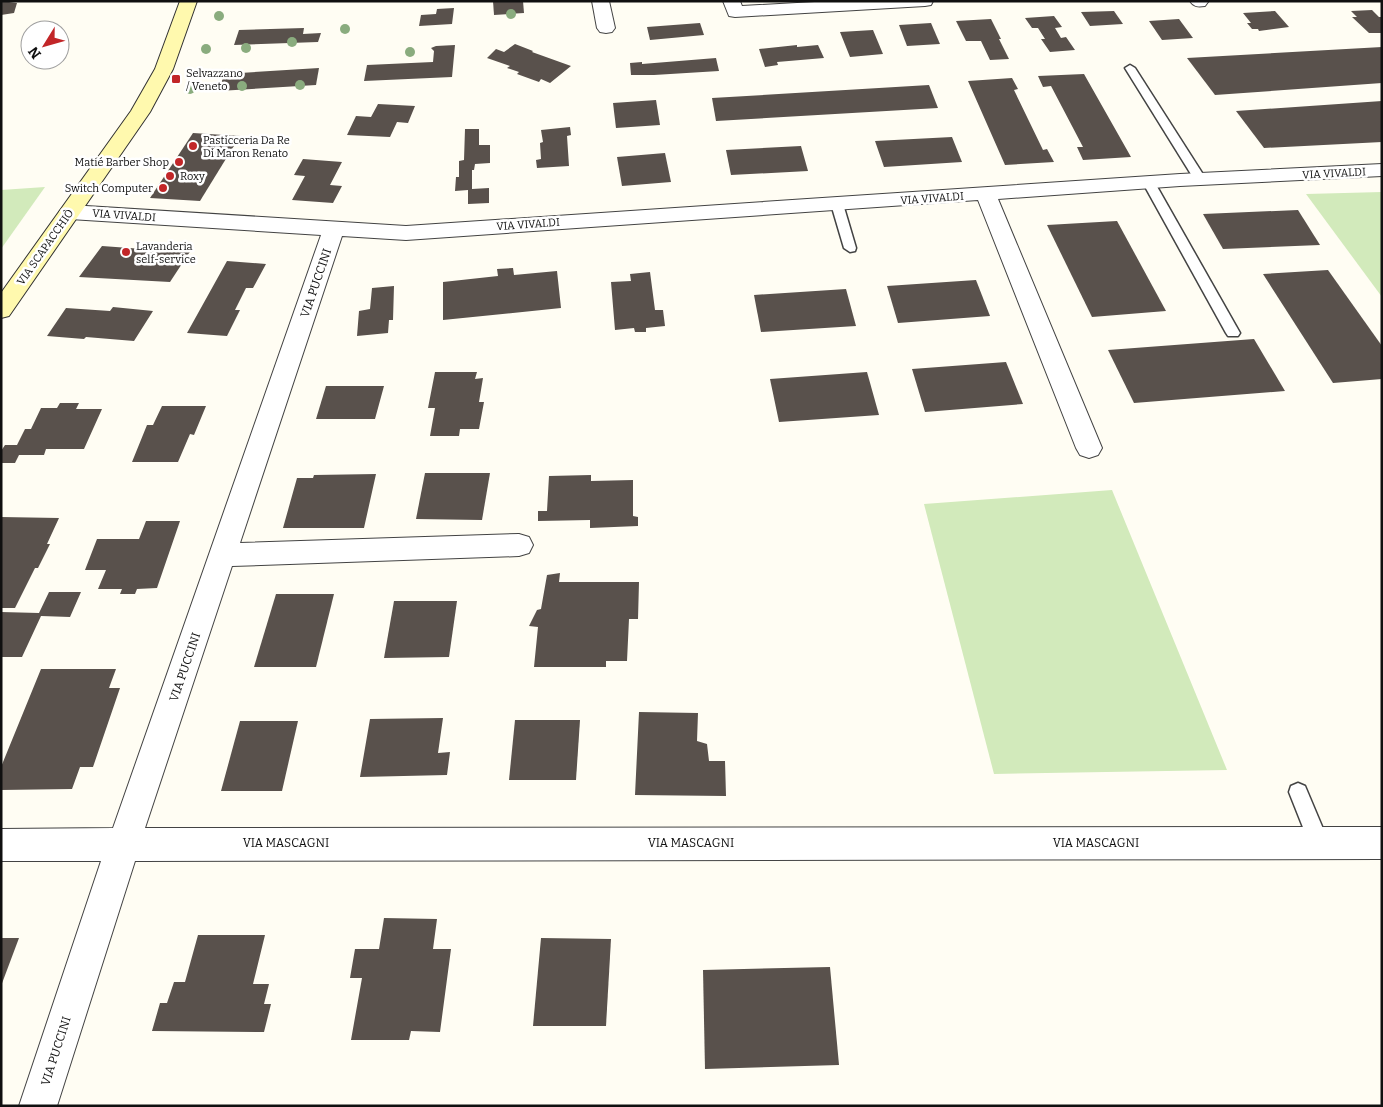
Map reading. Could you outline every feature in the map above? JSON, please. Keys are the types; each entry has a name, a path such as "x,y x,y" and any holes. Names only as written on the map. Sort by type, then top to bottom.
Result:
{"street":[{"name":"VIA SCAPACCHIÒ","path":"1,310 140,112 164,69 189,1"},
{"path":"600,1 606,28"},
{"path":"733,6 925,1"},
{"name":"VIA VIVALDI","path":"70,212 406,233 1149,183 1382,170"},
{"path":"986,194 1089,448"},
{"name":"VIA PUCCINI","path":"38,1106 124,843 224,555 334,228"},
{"path":"224,555 519,544"},
{"name":"VIA MASCAGNI","path":"1,844 1382,843"}],"lane":[{"path":"1130,68 1200,180"},
{"path":"1149,183 1233,332"},
{"path":"837,204 850,248"},
{"path":"1298,792 1318,843"}],"green space":[{"path":"45,187 1,249 1,190"},
{"path":"1382,192 1382,297 1306,194"},
{"path":"1112,490 1227,770 994,774 924,504"}],"building":[{"path":"1,1 17,3 14,13 1,15"},
{"path":"493,1 523,1 524,13 494,15"},
{"path":"454,8 452,24 419,26 421,15 436,14 437,9"},
{"path":"1372,10 1379,17 1382,17 1382,33 1369,33 1352,17 1357,17 1351,11"},
{"path":"1114,11 1123,24 1090,26 1081,12"},
{"path":"1275,11 1289,27 1259,31 1258,29 1252,29 1247,23 1251,23 1243,13"},
{"path":"1054,16 1062,27 1055,28 1061,38 1066,37 1075,50 1050,52 1041,39 1045,39 1038,28 1032,28 1025,18"},
{"path":"991,19 1009,59 990,60 981,41 966,41 956,21"},
{"path":"1179,19 1193,38 1162,40 1149,21"},
{"path":"700,23 704,35 650,40 647,27"},
{"path":"931,23 940,44 907,46 899,25"},
{"path":"304,28 303,34 321,33 318,42 234,45 239,30"},
{"path":"873,30 883,54 850,57 840,32"},
{"path":"515,44 571,66 550,83 541,79 539,82 517,74 519,72 507,68 510,66 487,58 496,49 504,52"},
{"path":"455,45 452,77 364,81 367,65 433,62 434,51 431,48"},
{"path":"797,45 797,47 818,45 824,58 777,62 778,65 765,67 759,49"},
{"path":"1382,47 1382,83 1215,95 1187,58"},
{"path":"716,58 719,71 631,75 630,63 642,62 642,64"},
{"path":"319,68 316,85 219,91 224,74"},
{"path":"1084,74 1131,157 1083,160 1077,147 1083,147 1051,86 1043,87 1038,76"},
{"path":"1012,78 1018,89 1014,90 1043,150 1047,149 1054,162 1005,165 968,81"},
{"path":"929,85 938,108 716,121 712,98"},
{"path":"656,100 660,125 616,128 613,103"},
{"path":"1382,101 1382,142 1264,148 1236,111"},
{"path":"378,104 415,106 408,123 397,122 390,137 347,135 356,116 371,117"},
{"path":"570,127 571,135 567,136 569,166 537,168 536,160 541,159 540,143 543,142 541,130"},
{"path":"465,129 479,129 479,145 490,145 490,163 475,164 474,170 472,170 472,189 489,188 489,203 468,204 468,190 455,191 456,177 459,177 459,161 464,160"},
{"path":"193,133 240,136 200,201 150,198"},
{"path":"952,137 962,162 884,167 875,141"},
{"path":"801,146 808,171 731,175 726,150"},
{"path":"665,153 671,182 622,186 617,157"},
{"path":"303,159 342,162 330,185 342,186 333,203 292,200 305,176 294,175"},
{"path":"1298,210 1320,245 1223,249 1203,214"},
{"path":"1117,221 1166,311 1092,317 1047,225"},
{"path":"102,246 143,249 146,246 191,250 170,282 79,277"},
{"path":"227,261 266,264 253,288 246,288 235,310 240,310 227,336 187,333"},
{"path":"513,268 514,275 557,271 561,308 443,320 443,282 498,276 497,269"},
{"path":"1328,270 1382,346 1382,379 1333,383 1263,274"},
{"path":"650,272 655,310 663,310 665,326 646,328 646,332 635,332 634,328 615,330 611,282 631,281 630,274"},
{"path":"976,280 990,316 898,323 887,286"},
{"path":"394,286 393,320 389,320 388,333 357,336 359,311 370,309 372,288"},
{"path":"846,289 856,326 761,332 754,295"},
{"path":"113,307 153,311 134,341 47,336 66,308 110,311"},
{"path":"1254,339 1285,391 1134,403 1108,350"},
{"path":"1006,362 1023,404 925,412 912,369"},
{"path":"435,372 477,372 475,379 483,378 479,402 484,402 479,429 460,429 459,436 430,436 435,408 428,408"},
{"path":"867,372 879,415 779,422 770,379"},
{"path":"326,386 384,386 375,419 316,419"},
{"path":"60,403 79,403 76,409 102,409 84,449 46,449 44,455 19,455 15,463 1,463 1,451 5,445 17,445 25,429 31,429 41,408 57,408"},
{"path":"162,406 206,406 194,435 190,434 178,462 132,462 147,425 153,425"},
{"path":"425,473 490,473 482,520 416,519"},
{"path":"376,474 364,528 283,528 297,478 313,478 314,475"},
{"path":"591,475 591,481 633,480 633,516 638,517 638,526 590,528 590,520 538,521 538,511 547,511 549,476"},
{"path":"1,517 59,518 47,544 50,544 38,568 35,568 15,608 1,608"},
{"path":"146,521 180,521 157,588 137,589 135,594 120,594 122,589 98,589 106,570 85,570 97,539 139,539"},
{"path":"560,573 559,582 639,582 638,619 629,619 627,661 606,661 606,667 534,667 538,627 529,626 537,610 541,609 547,575"},
{"path":"49,592 81,592 70,617 41,616 22,657 1,657 1,612 39,613"},
{"path":"276,594 334,594 316,667 254,667"},
{"path":"394,601 457,601 449,657 384,658"},
{"path":"41,669 116,669 109,688 120,688 93,767 80,767 72,789 1,790 1,767"},
{"path":"639,712 698,713 697,741 707,744 709,761 725,761 726,796 635,795"},
{"path":"443,718 438,753 450,752 447,775 360,777 370,719"},
{"path":"515,720 580,720 576,780 509,780"},
{"path":"240,721 298,721 282,791 221,791"},
{"path":"384,918 437,919 433,949 451,949 440,1032 411,1031 409,1040 351,1040 362,978 350,978 355,949 379,949"},
{"path":"198,935 265,935 253,984 269,984 264,1004 271,1004 264,1032 152,1031 160,1003 167,1003 174,982 185,982"},
{"path":"1,938 19,938 1,986"},
{"path":"541,938 611,939 606,1026 533,1026"},
{"path":"830,967 839,1065 705,1069 703,970"}],"place":[{"name":"Selvazzano / Veneto","path":"176,79"},
{"name":"Pasticceria Da Re Di Maron Renato","path":"193,146"},
{"name":"Matié Barber Shop","path":"179,162"},
{"name":"Roxy","path":"170,176"},
{"name":"Switch Computer","path":"163,188"},
{"name":"Lavanderia self-service","path":"126,252"}]}
